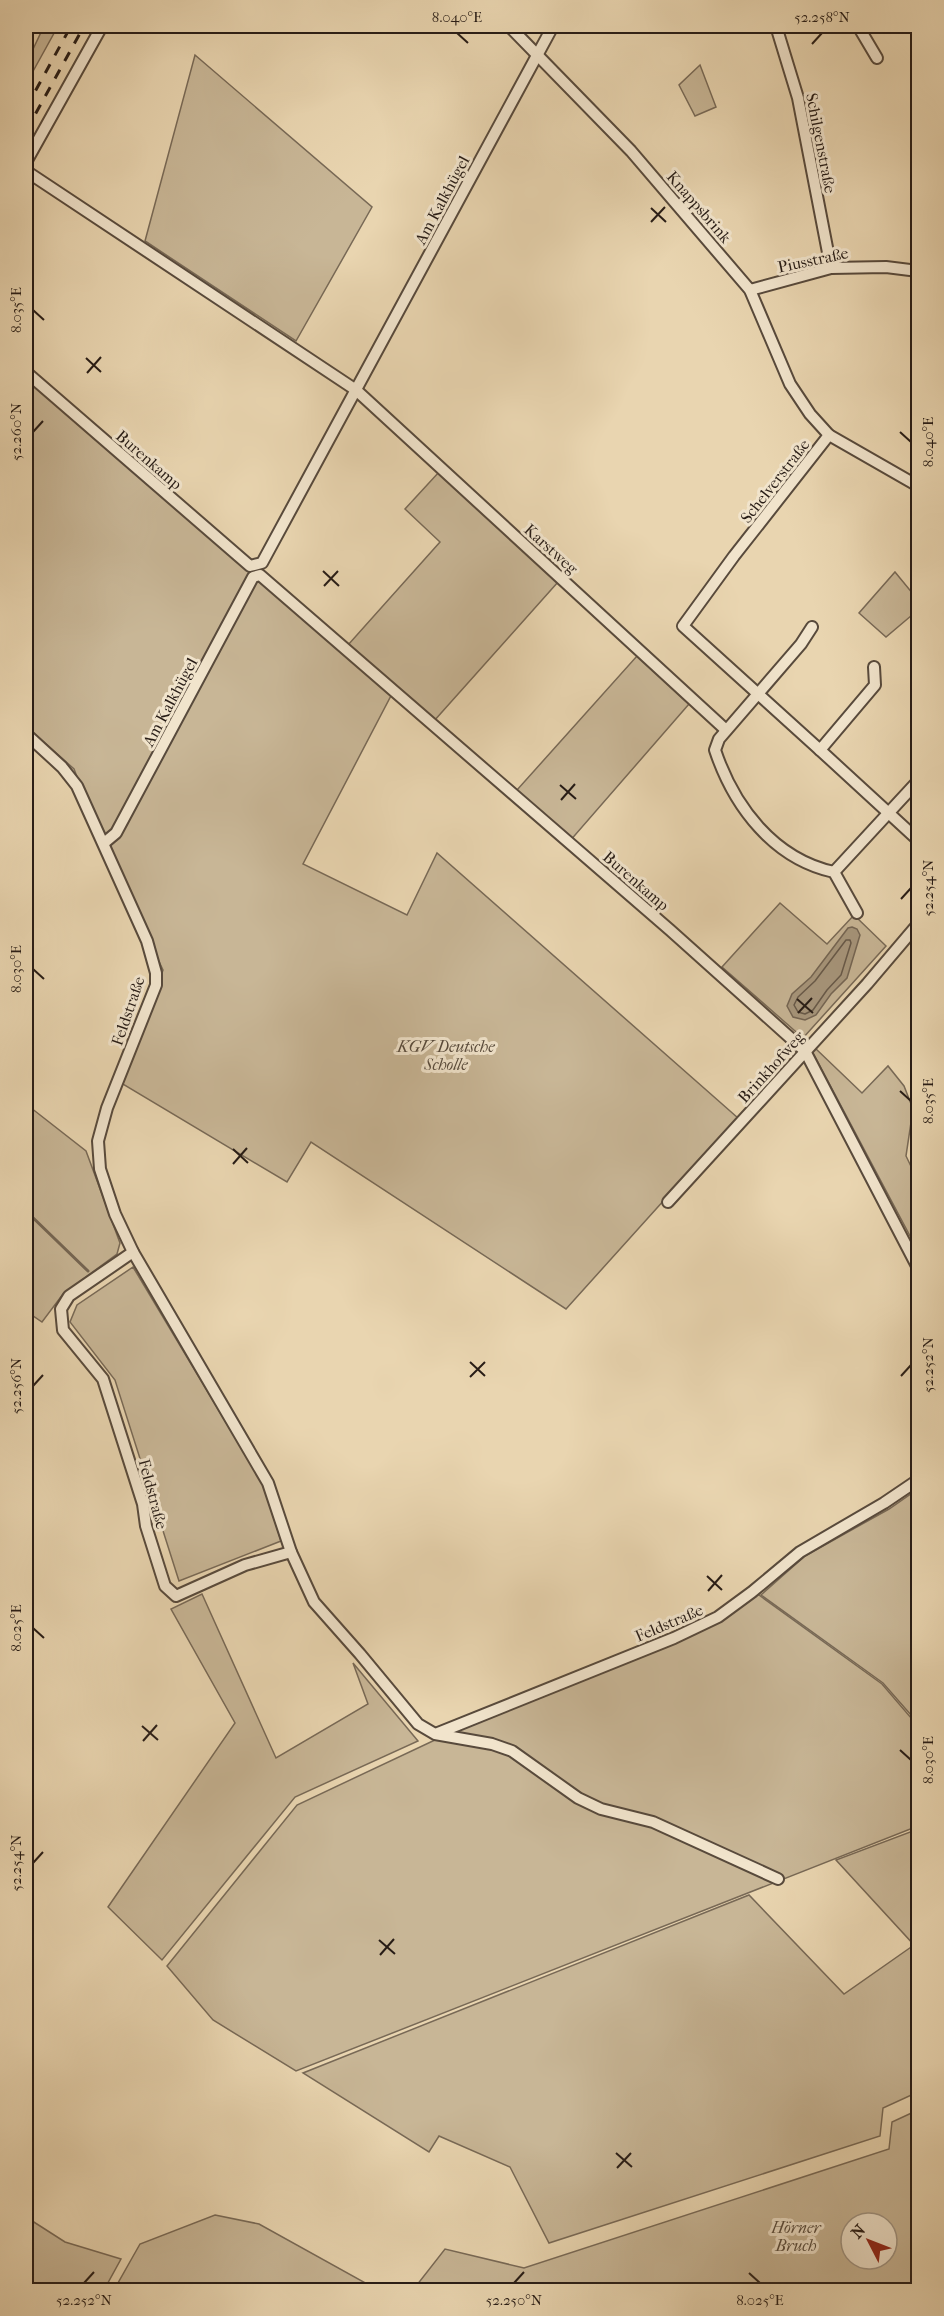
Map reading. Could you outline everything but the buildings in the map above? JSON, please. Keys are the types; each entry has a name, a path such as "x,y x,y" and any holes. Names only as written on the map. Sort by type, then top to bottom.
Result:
{"street":[{"path":"26,162 102,26"},
{"name":"Knappsbrink","path":"509,26 631,151 750,290 790,384 810,414 829,435"},
{"name":"Am Kalkhügel","path":"104,843 117,833 251,581 553,26"},
{"name":"Schilgenstraße","path":"776,26 798,98 831,268"},
{"path":"858,26 877,58"},
{"path":"26,171 356,390"},
{"name":"Piusstraße","path":"750,290 831,268 886,267 918,271"},
{"name":"Burenkamp","path":"26,372 670,930 805,1051 918,1268"},
{"name":"Karstweg","path":"356,390 726,730"},
{"name":"Schelverstraße","path":"757,694 683,626 829,435 918,486"},
{"path":"812,627 801,644 726,730 715,750 737,798 755,824 777,846 790,855 815,868 834,872 857,913"},
{"path":"820,750 875,685 874,667"},
{"path":"757,694 918,840"},
{"name":"Feldstraße","path":"26,734 63,767 77,786 147,941 156,973 156,985 107,1108 98,1141 100,1169 133,1252 268,1483 291,1552 314,1602 417,1724 435,1734 492,1744 512,1751 578,1798 601,1809 653,1822 778,1879"},
{"path":"834,872 890,814 918,781"},
{"name":"Brinkhofweg","path":"668,1202 917,928"},
{"name":"Feldstraße","path":"133,1252 69,1296 61,1310 63,1330 103,1379 165,1586 176,1596 245,1564 291,1552"},
{"name":"Feldstraße","path":"438,1733 674,1638 718,1617 800,1552 884,1503 918,1480"}],"green space":[{"path":"26,26 35,26 26,50"},
{"path":"44,26 58,26 26,84 26,64"},
{"path":"195,55 372,207 296,341 145,241"},
{"path":"700,65 716,107 695,116 679,85"},
{"name":"KGV Deutsche Scholle","path":"26,379 348,645 440,542 405,509 439,472 558,582 434,721 517,790 637,656 689,704 569,842 393,692 303,864 407,915 437,853 738,1118 566,1309 311,1142 287,1182 121,1083 163,970 97,829 74,769 26,726"},
{"path":"895,572 918,600 918,610 886,637 859,613"},
{"path":"780,903 827,944 854,915 886,946 803,1038 722,967"},
{"path":"815,1048 862,1093 888,1066 904,1086 913,1109 906,1156 918,1181 918,1251 812,1051"},
{"path":"26,1104 86,1151 120,1243 117,1254 63,1294 42,1322 26,1311"},
{"path":"133,1267 264,1486 281,1541 179,1581 115,1380 70,1322 77,1305"},
{"path":"918,1489 918,1723 883,1683 761,1595 805,1556 889,1509"},
{"path":"752,1590 882,1684 918,1726 918,1826 296,2071 213,2020 167,1966 297,1805 454,1731 709,1619"},
{"path":"202,1594 276,1758 368,1704 353,1663 418,1741 295,1797 162,1960 108,1907 235,1723 171,1609"},
{"path":"918,1829 918,2092 883,2108 880,2136 549,2243 510,2167 439,2136 429,2152 303,2073 749,1895 844,1994 914,1945 836,1860"},
{"name":"Hörner Bruch","path":"918,2110 918,2290 413,2290 445,2249 524,2268 889,2149 892,2122"},
{"path":"215,2215 259,2224 378,2290 114,2290 140,2244"},
{"path":"26,2217 65,2242 121,2259 104,2290 26,2290"}],"water":[{"path":"848,928 857,929 860,935 847,978 831,994 816,1015 805,1020 793,1017 787,1006 792,994 811,977"}],"waterway":[{"path":"26,1211 88,1271"}],"railway":[{"path":"26,108 71,26"},
{"path":"26,131 84,26"}]}
